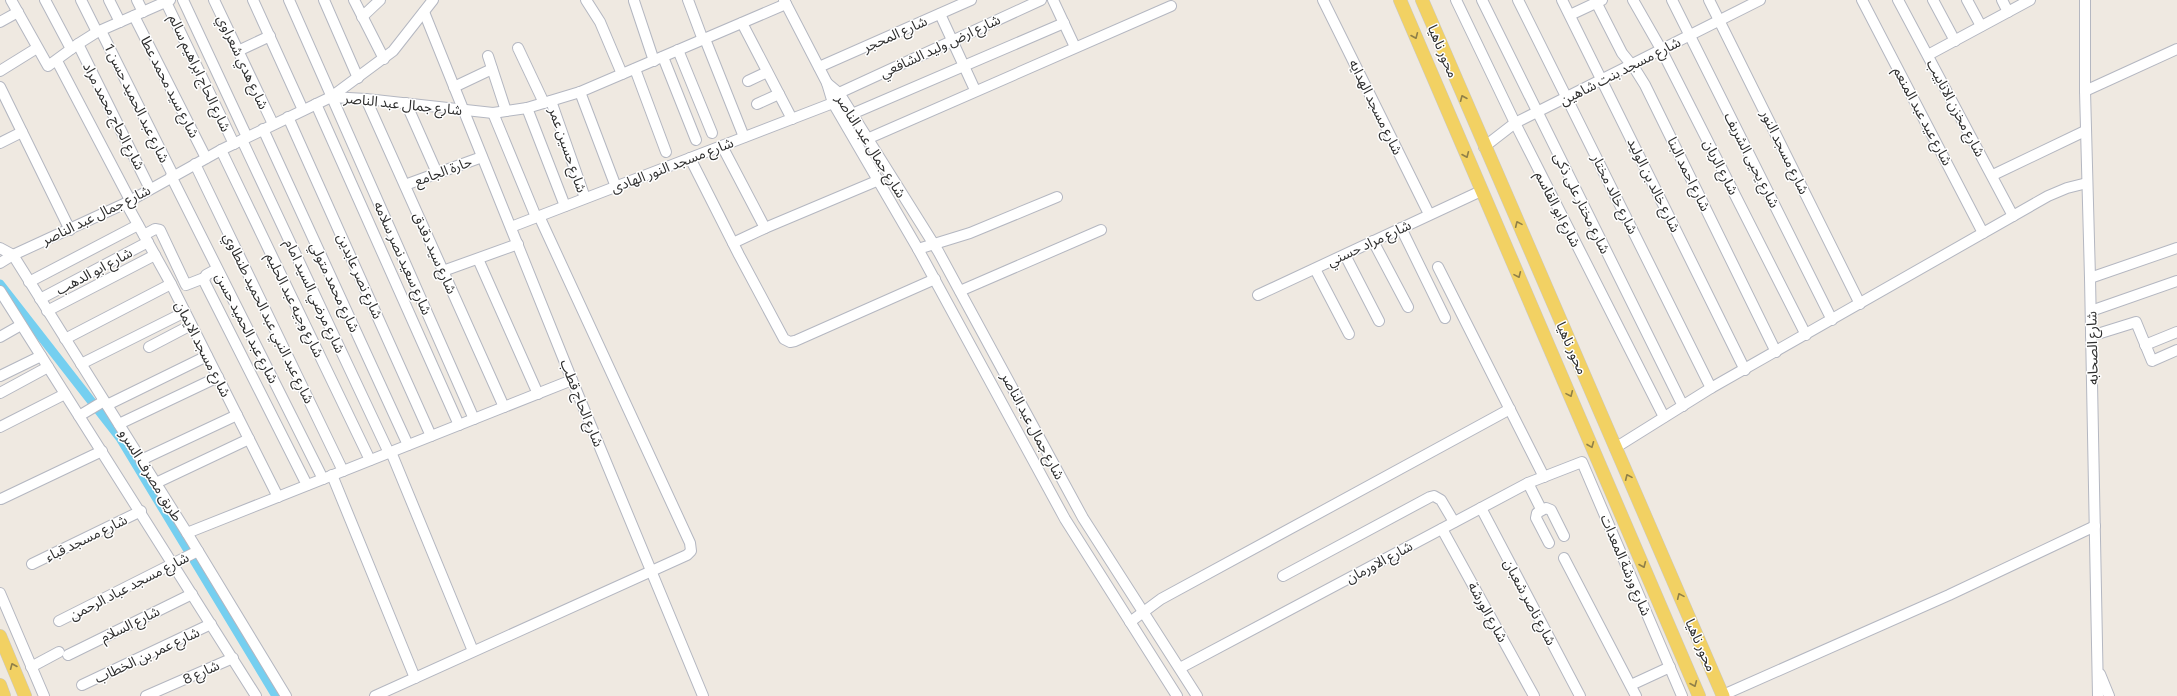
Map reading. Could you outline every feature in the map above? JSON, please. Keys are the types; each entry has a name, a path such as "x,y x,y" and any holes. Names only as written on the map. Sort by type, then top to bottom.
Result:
{"main road":[{"name":"محور ناهيا","path":"1400,0 1699,696"},
{"name":"محور ناهيا","path":"1422,0 1484,147 1723,696"},
{"path":"1576,409 1595,401"},
{"path":"0,636 25,696"},
{"path":"0,685 4,696"}],"street":[{"path":"11,0 46,65 57,61 74,47 99,31 167,1"},
{"name":"شارع الحاج محمد مراد","path":"45,0 74,47 150,189"},
{"name":"شارع عبد الحميد حسن 1","path":"81,0 99,31 172,176"},
{"path":"109,0 120,22"},
{"name":"شارع سيد محمد عطا","path":"137,0 139,14 206,158"},
{"path":"183,0 241,140"},
{"name":"شارع هدي شعراوي","path":"214,0 272,124"},
{"path":"253,0 303,110"},
{"name":"شارع سعيد نصر سلامه","path":"289,0 474,419"},
{"path":"324,0 358,78"},
{"path":"354,0 384,59"},
{"path":"362,17 380,0"},
{"path":"331,97 384,59 401,43 433,0"},
{"path":"586,0 600,22 622,74"},
{"path":"688,0 744,137"},
{"name":"شارع المحجر","path":"819,67 971,0"},
{"name":"شارع ارض وليد الشافعي","path":"839,93 1041,0"},
{"path":"1053,0 1075,47"},
{"name":"شارع مسجد الهدايه","path":"1323,0 1429,214"},
{"name":"شارع ابو القاسم","path":"1456,0 1514,123 1664,417"},
{"name":"شارع مختار على ذكى","path":"1482,0 1683,406"},
{"name":"شارع خالد مختار","path":"1518,0 1711,388"},
{"name":"شارع خالد بن الوليد","path":"1562,0 1745,370"},
{"name":"شارع الريان","path":"1633,0 1661,49 1806,335"},
{"name":"شارع يحيى الشريف","path":"1672,0 1832,320"},
{"name":"شارع مسجد النور","path":"1709,0 1860,304"},
{"name":"شارع مسجد بنت شاهين","path":"1484,147 1514,123 1568,98 1719,20 1746,3 1760,0"},
{"name":"شارع عيد عبد المنعم","path":"1862,0 1984,233"},
{"name":"شارع مخزن الانابيب","path":"1898,0 2013,216"},
{"path":"1933,0 1955,41"},
{"path":"1967,0 1981,26"},
{"path":"2002,0 2008,12"},
{"path":"1928,55 2030,0"},
{"name":"شارع الصحابه","path":"2085,0 2085,131 2091,311 2098,696"},
{"name":"شارع الحاج ابراهيم سالم","path":"167,1 241,140"},
{"path":"634,1 696,140"},
{"path":"1570,15 1598,1"},
{"name":"شارع احمد البنا","path":"1598,1 1622,53 1645,85 1776,352"},
{"path":"785,2 826,83"},
{"name":"شارع جمال عبد الناصر","path":"0,264 13,255 128,202 172,176 272,124 331,97 366,99 493,113 527,108 580,92 742,23 785,2"},
{"path":"867,139 975,90 1171,6"},
{"path":"0,22 18,12"},
{"name":"شارع الحاج قطب","path":"424,12 572,380 704,696"},
{"path":"940,14 975,90"},
{"path":"742,23 792,119"},
{"path":"852,114 1064,23"},
{"path":"238,51 270,36"},
{"path":"0,71 37,48"},
{"name":"شارع حسين عمر","path":"518,48 548,102 585,198"},
{"path":"2085,91 2177,49"},
{"path":"678,50 712,133"},
{"path":"488,56 506,111"},
{"name":"شارع مسجد الايمان","path":"57,61 128,202 138,225 171,284 278,497"},
{"path":"454,87 492,69"},
{"path":"635,69 666,152"},
{"path":"748,81 767,72"},
{"name":"شارع جمال عبد الناصر","path":"826,83 839,93 933,243 1082,518 1197,696"},
{"name":"شارع جمال عبد الناصر","path":"826,83 833,103 918,249 1065,519 1176,696"},
{"path":"0,87 4,103 22,132 70,230"},
{"path":"580,92 616,187"},
{"path":"757,104 779,94"},
{"name":"شارع سيد دقدق","path":"366,99 504,407"},
{"path":"406,103 437,173"},
{"name":"شارع مسجد النور الهادى","path":"510,227 833,103"},
{"path":"316,104 458,425"},
{"path":"527,108 565,206"},
{"path":"375,696 687,555 692,549 537,217 493,113"},
{"name":"شارع نصر عابدين","path":"288,117 432,436"},
{"name":"شارع محمد متولي","path":"263,129 408,445"},
{"path":"1992,175 2085,131"},
{"path":"0,144 22,132"},
{"name":"شارع مرضي السيد امام","path":"241,140 390,452 473,651"},
{"path":"722,146 764,228"},
{"name":"شارع وجيه عبد الحليم","path":"221,150 370,460"},
{"name":"حارة الجامع","path":"405,184 482,157"},
{"path":"690,158 784,340 790,342 934,279"},
{"name":"شارع عبد النبي عبد الحميد طنطاوي","path":"195,164 343,471"},
{"name":"شارع عبد الحميد حسن","path":"172,176 218,268 328,477 415,678"},
{"path":"733,243 764,228 879,180"},
{"path":"1615,448 1711,388 2013,216 2058,192 2087,183"},
{"name":"شارع مراد حسني","path":"1258,295 1481,191"},
{"path":"918,249 970,232 1057,197"},
{"path":"29,282 138,225"},
{"path":"1401,228 1445,318"},
{"name":"شارع ابو الدهب","path":"40,299 146,239 155,229 160,230 186,284 204,278"},
{"path":"960,291 1102,230"},
{"path":"1373,242 1408,307"},
{"path":"443,271 518,244"},
{"path":"0,248 13,255"},
{"path":"2090,278 2177,248"},
{"name":"طريق مصرف السرو","path":"13,255 156,482 286,696"},
{"path":"47,311 155,255"},
{"path":"1344,255 1378,321"},
{"path":"478,259 538,394"},
{"path":"1438,267 1544,477"},
{"path":"218,268 207,274 204,278 307,485"},
{"path":"1315,269 1349,334"},
{"path":"2091,311 2177,281"},
{"path":"65,339 171,284"},
{"name":"طريق مصرف السرو","path":"0,291 3,303 21,325 41,356 174,564 256,696"},
{"path":"81,364 185,312"},
{"path":"2091,336 2136,322 2152,361 2177,350"},
{"path":"0,337 21,325"},
{"path":"149,347 192,325"},
{"path":"2145,345 2177,332"},
{"path":"0,376 41,356"},
{"path":"79,416 207,356"},
{"path":"0,393 48,367"},
{"path":"119,424 218,377"},
{"path":"187,533 572,380"},
{"path":"0,427 65,394"},
{"path":"1130,622 1161,599 1510,409"},
{"path":"141,460 237,415"},
{"path":"156,482 249,439"},
{"path":"1,500 102,452"},
{"name":"شارع الاورمان","path":"1180,668 1528,483 1582,462"},
{"name":"شارع ورشة المعدات","path":"1582,462 1682,696"},
{"path":"1528,483 1541,509"},
{"path":"1283,576 1430,497 1434,496 1441,500 1454,522"},
{"name":"شارع ناصر شعبان","path":"1481,508 1580,696"},
{"path":"1549,543 1536,518 1537,513 1541,509 1546,508 1550,510 1564,536"},
{"name":"شارع مسجد قباء","path":"32,564 140,511"},
{"path":"1723,696 1941,598 2095,526"},
{"name":"شارع الورشة","path":"1442,529 1534,696"},
{"name":"شارع مسجد عباد الرحمن","path":"59,621 198,551"},
{"path":"1564,558 1636,696"},
{"path":"0,593 44,696"},
{"name":"شارع السلام","path":"31,667 192,594"},
{"name":"شارع عمر بن الخطاب","path":"82,684 211,624"},
{"name":"شارع 8","path":"146,696 233,658"},
{"path":"1631,685 1670,667"},
{"path":"2097,667 2109,696"}],"waterway":[{"path":"0,284 120,438 276,696"}]}
